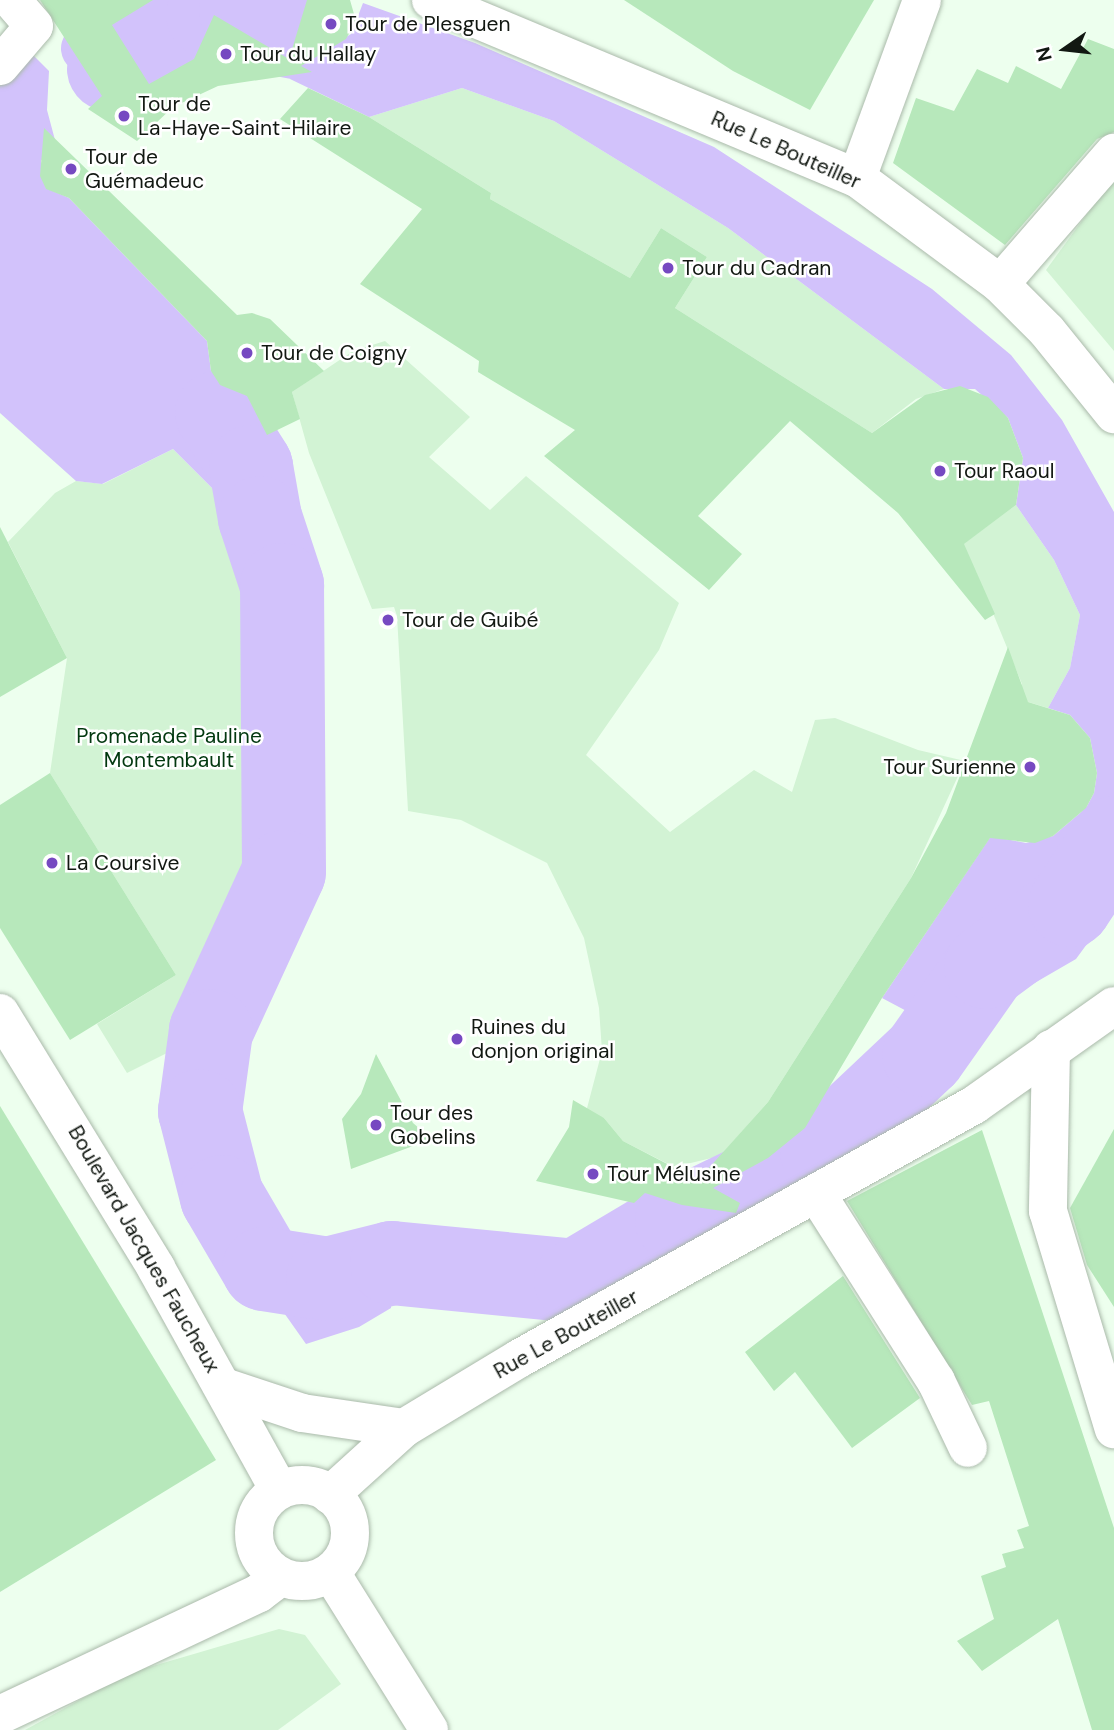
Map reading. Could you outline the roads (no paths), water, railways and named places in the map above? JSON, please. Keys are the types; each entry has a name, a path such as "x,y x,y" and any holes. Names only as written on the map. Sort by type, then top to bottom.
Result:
{"street":[{"name":"Rue Le Bouteiller","path":"431,0 857,178 1000,284 1047,331 1114,414"},
{"path":"857,178 922,0"},
{"path":"0,66 22,13"},
{"path":"1000,284 1114,153"},
{"name":"Rue Le Bouteiller","path":"331,1494 404,1428 520,1357 818,1196 974,1105 1114,1006"},
{"name":"Boulevard Jacques Faucheux","path":"0,1013 84,1144 224,1387 279,1490"},
{"path":"1051,1049 1048,1211 1114,1429"},
{"path":"818,1196 936,1381 968,1448"},
{"path":"224,1387 302,1413 404,1428"},
{"path":"306,1485 331,1494 348,1519 351,1534 344,1555 331,1573 306,1582 280,1577 259,1556 254,1526 258,1512 279,1490 306,1485"},
{"path":"331,1573 429,1730"},
{"path":"0,1715 259,1593 280,1577"}],"waterway":[{"path":"85,48 171,0"},
{"path":"109,69 208,15 241,11 293,37"},
{"path":"217,413 251,467 260,518 282,585 284,872 211,1031 200,1111 222,1197 264,1269 328,1279 392,1263 576,1281 677,1221 822,1151 924,1055 986,967 1070,905 1114,838"}],"place":[{"name":"Tour de Plesguen","path":"331,24"},
{"name":"Tour du Hallay","path":"226,54"},
{"name":"Tour de La-Haye-Saint-Hilaire","path":"124,116"},
{"name":"Tour de Guémadeuc","path":"71,169"},
{"name":"Tour du Cadran","path":"668,268"},
{"name":"Tour de Coigny","path":"247,353"},
{"name":"Tour Raoul","path":"940,471"},
{"name":"Tour de Guibé","path":"388,620"},
{"name":"Tour Surienne","path":"1030,767"},
{"name":"La Coursive","path":"52,863"},
{"name":"Ruines du donjon original","path":"457,1039"},
{"name":"Tour des Gobelins","path":"376,1125"},
{"name":"Tour Mélusine","path":"593,1174"}],"park label":[{"name":"Promenade Pauline Montembault","path":"169,748"}]}
